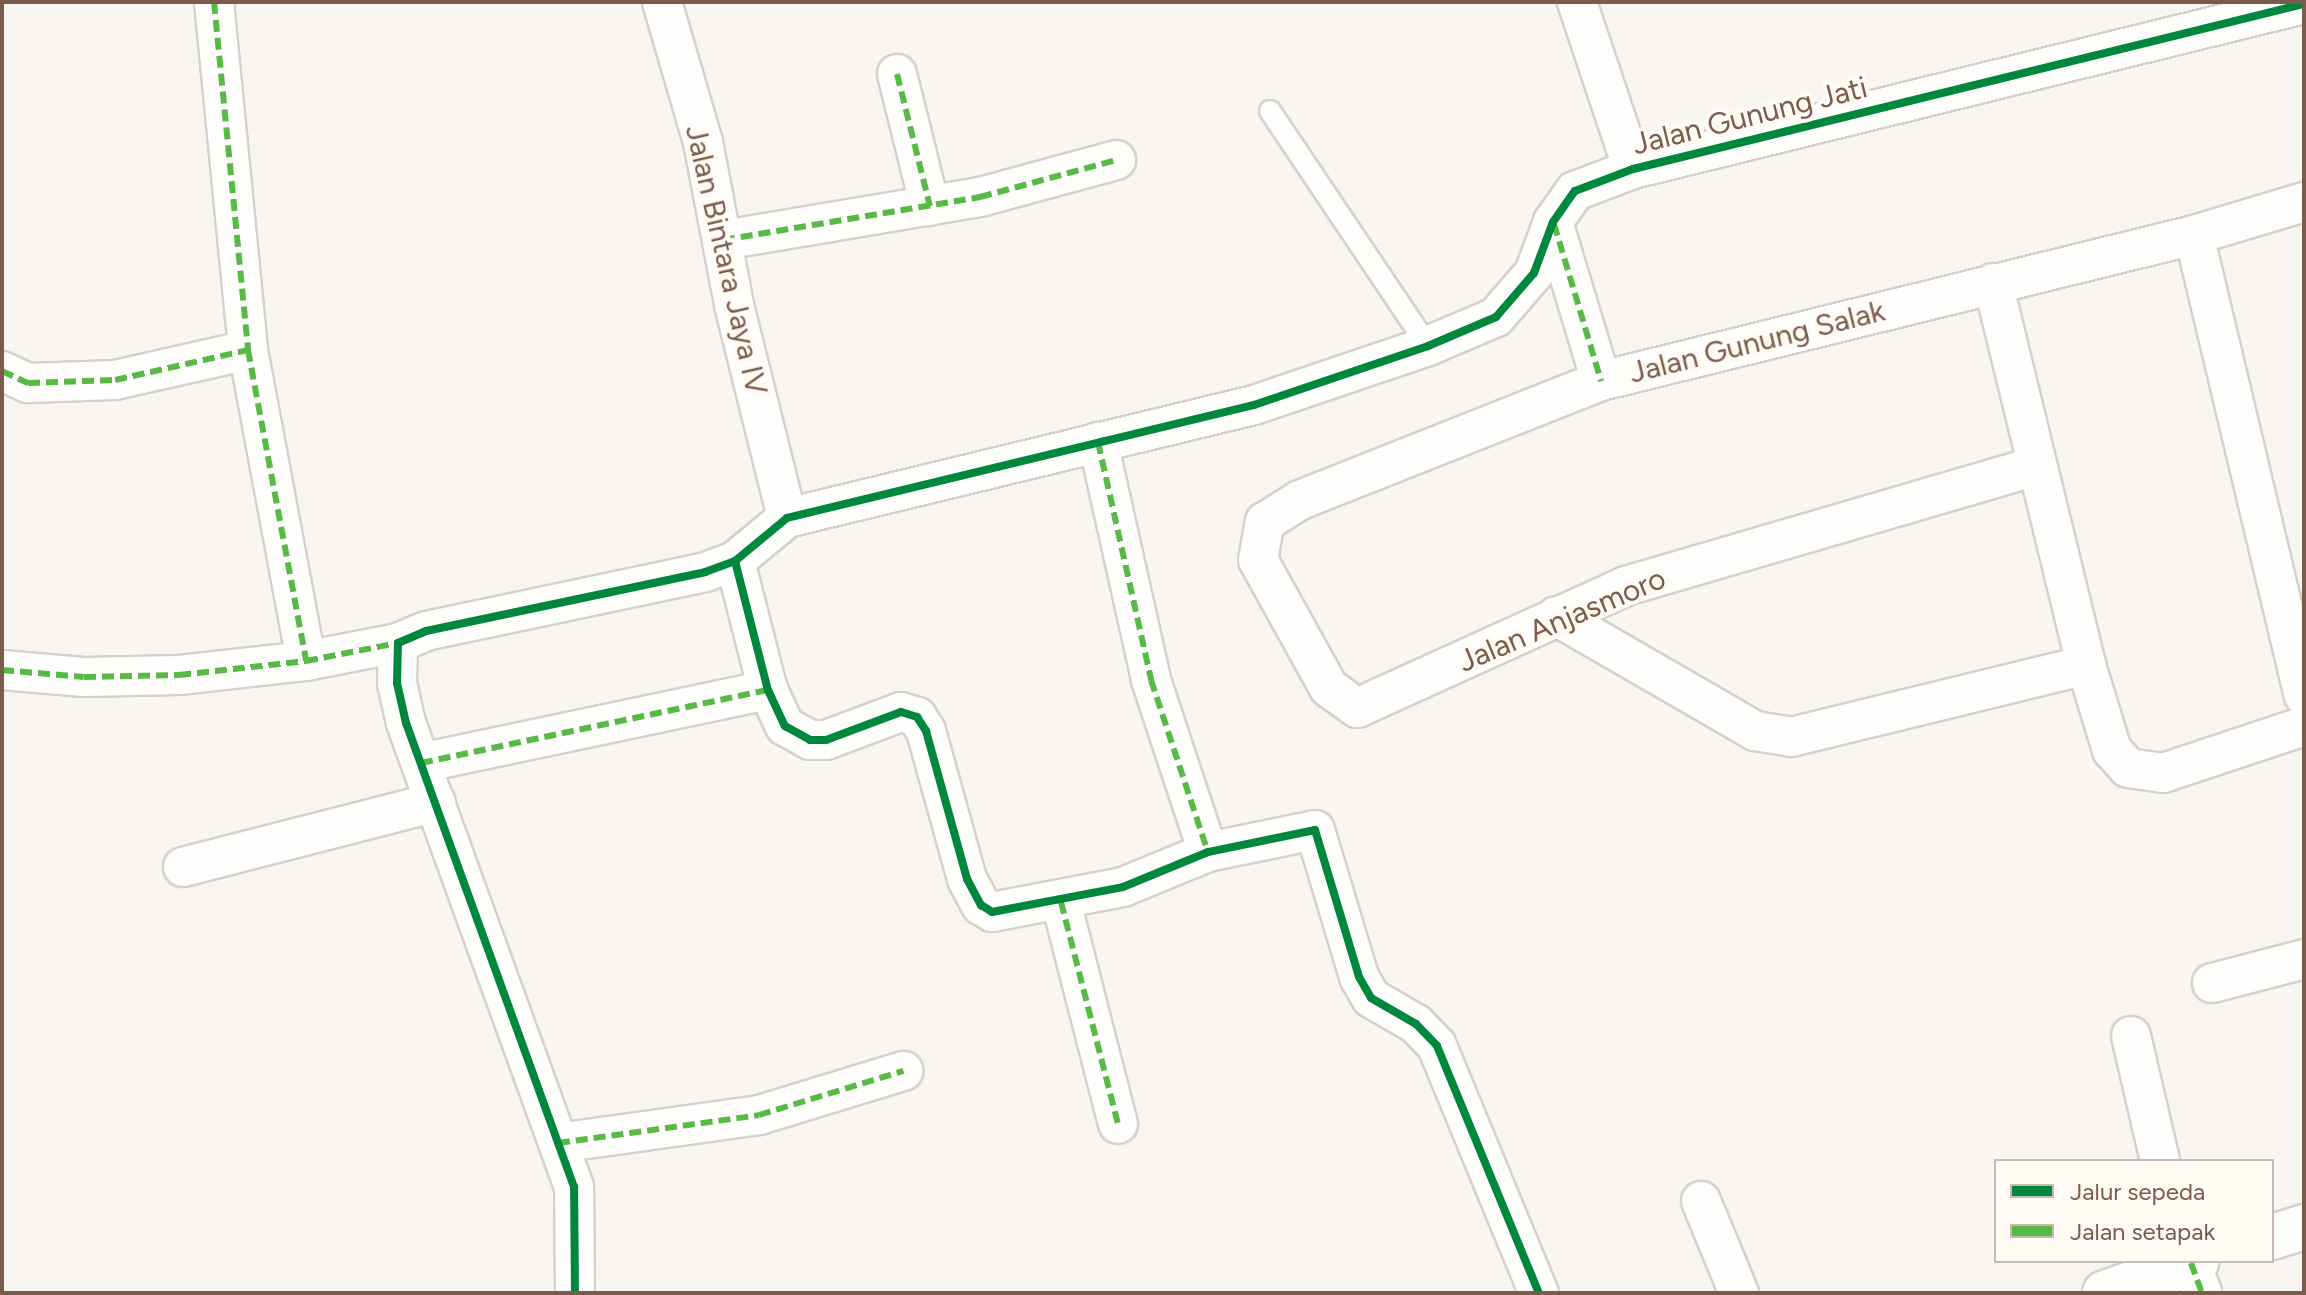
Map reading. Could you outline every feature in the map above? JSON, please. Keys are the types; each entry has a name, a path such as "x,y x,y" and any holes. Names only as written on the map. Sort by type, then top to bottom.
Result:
{"street":[{"path":"214,2 248,350 306,661"},
{"name":"Jalan Bintara Jaya IV","path":"662,2 703,142 734,305 787,518"},
{"path":"1577,2 1633,169"},
{"name":"Jalan Gunung Jati","path":"787,518 1254,405 1428,346 1496,317 1534,273 1553,222 1575,191 1633,169 2304,4"},
{"path":"897,74 930,206"},
{"path":"723,240 930,206 1116,160"},
{"name":"Jalan Gunung Salak","path":"1258,560 1265,522 1300,500 1601,381 2194,235 2304,202"},
{"path":"1553,222 1601,381"},
{"path":"2194,235 2304,695"},
{"path":"1993,283 2086,665 2112,750 2128,768 2163,773 2304,726"},
{"path":"2,371 28,383 115,380 248,350"},
{"path":"1098,442 1151,680 1208,852"},
{"name":"Jalan Anjasmoro","path":"1258,560 1329,688 1357,708 1399,693 1556,616 1626,586 2036,466"},
{"path":"2,670 84,677 179,675 306,661 398,643 426,631 610,595 735,561 787,518"},
{"path":"735,561 768,690 785,726 810,740 826,740 901,712 917,717 926,731 967,879 981,905 992,912 1061,902 1123,887 1208,852 1315,830 1359,977 1371,998 1416,1024 1437,1046 1539,1293"},
{"path":"1556,616 1755,731 1791,737 2086,665"},
{"path":"398,643 397,683 421,763 558,1143 576,1206 571,1256 575,1293"},
{"path":"421,763 768,690"},
{"path":"183,867 436,802"},
{"path":"1061,902 1118,1124"},
{"path":"2212,983 2304,959"},
{"path":"2131,1036 2160,1159"},
{"path":"558,1143 759,1115 903,1071"},
{"path":"1701,1201 1739,1293"},
{"path":"2274,1236 2304,1227"},
{"path":"2105,1293 2195,1270"}],"lane":[{"path":"1270,111 1428,346"}],"marked path":[{"path":"214,2 248,350 306,661"},
{"path":"897,74 930,206"},
{"path":"723,240 980,197 1116,160"},
{"path":"1554,224 1601,381"},
{"path":"2,371 28,383 115,380 248,350"},
{"path":"1105,440 1098,442 1151,680 1208,852"},
{"path":"2,670 84,677 179,675 306,661 398,643"},
{"path":"421,763 768,690"},
{"path":"1061,902 1118,1124"},
{"path":"558,1143 759,1115 903,1071"},
{"path":"2191,1263 2202,1293"}],"cycle path":[{"path":"575,1293 574,1187 406,723 397,683 398,643 426,631 705,572 735,561 787,518 1254,405 1428,346 1496,317 1534,273 1553,222 1575,191 1633,169 2304,4"},
{"path":"735,561 768,690 785,726 810,740 826,740 901,712 917,717 926,731 967,879 981,905 992,912 1123,887 1208,852 1315,830 1359,977 1371,998 1416,1024 1437,1046 1539,1293"}]}
